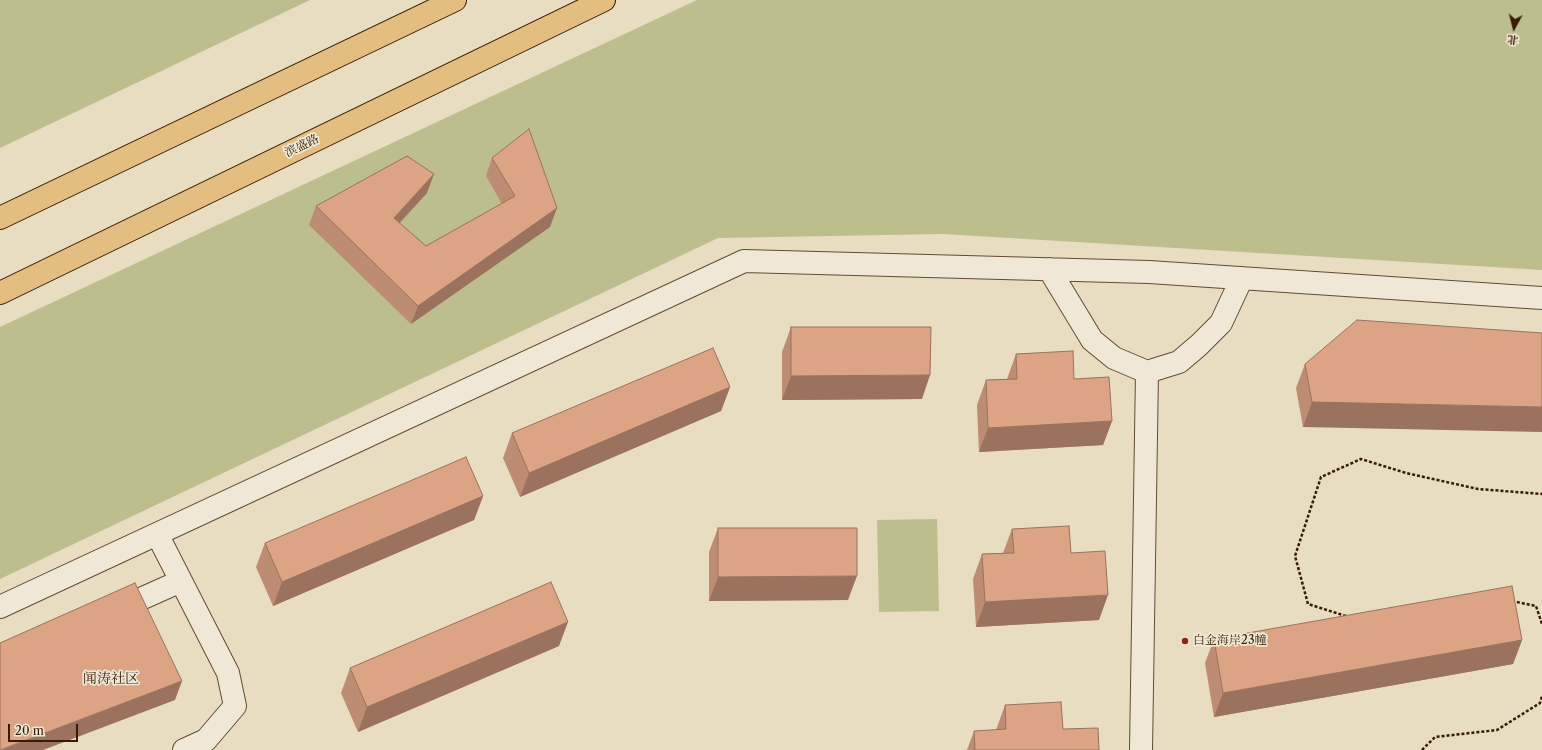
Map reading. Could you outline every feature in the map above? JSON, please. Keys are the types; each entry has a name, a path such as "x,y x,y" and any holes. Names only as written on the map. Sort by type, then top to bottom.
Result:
{"main road":[{"path":"0,218 454,0"},
{"name":"滨盛路","path":"0,293 601,2"}],"street":[{"path":"0,607 744,261 1149,272 1542,298"},
{"path":"1049,269 1092,340 1114,358 1147,372 1179,362 1222,323 1242,278"},
{"path":"1141,750 1147,372"},
{"path":"157,534 228,673 235,706 206,740 184,750"},
{"path":"101,617 181,581"}],"path":[{"path":"1348,617 1308,604 1295,556 1321,477 1360,459 1406,474 1478,489 1542,494"},
{"path":"1508,600 1536,606 1542,624"},
{"path":"1422,750 1436,737 1497,730 1540,703 1542,696"}],"green space":[{"path":"0,0 310,0 0,148"},
{"path":"697,0 1542,0 1542,270 943,234 718,238 0,579 0,327"},
{"path":"937,519 939,611 879,612 877,520"}],"building":[{"path":"529,129 557,208 418,306 316,206 407,156 434,174 394,218 426,246 515,196 492,158"},
{"path":"1357,320 1542,333 1542,407 1312,402 1305,364"},
{"path":"791,327 931,327 930,375 791,376"},
{"path":"713,348 730,387 529,473 512,433"},
{"path":"1073,351 1074,379 1109,377 1112,421 988,428 986,380 1017,379 1016,354"},
{"path":"466,457 483,496 282,582 265,543"},
{"path":"1069,526 1071,553 1105,551 1108,595 985,602 982,554 1014,553 1012,529"},
{"path":"718,528 857,528 857,576 718,577"},
{"path":"551,582 568,622 367,707 350,668"},
{"path":"135,583 182,681 0,750 0,643"},
{"path":"1512,586 1522,640 1223,693 1214,639"},
{"path":"1061,702 1063,729 1098,728 1099,750 975,750 974,731 1006,729 1005,705"}],"place":[{"name":"白金海岸23幢","path":"1185,641"}],"district":[{"name":"闻涛社区","path":"111,679"}]}
